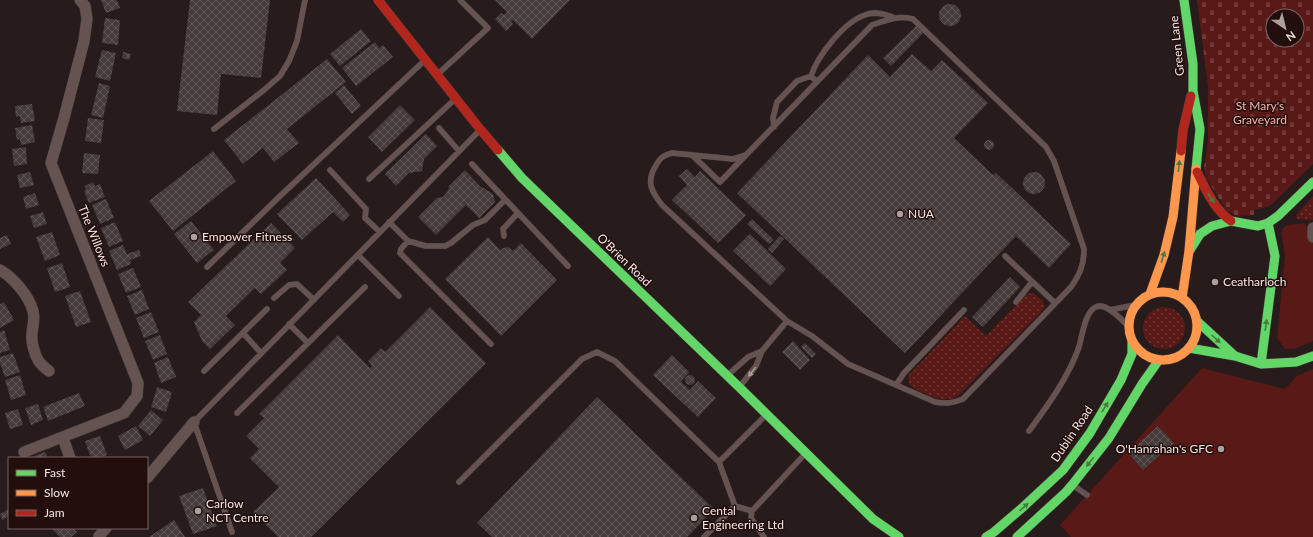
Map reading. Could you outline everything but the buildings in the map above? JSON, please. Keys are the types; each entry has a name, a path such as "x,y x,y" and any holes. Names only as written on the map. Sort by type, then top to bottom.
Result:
{"main road":[{"name":"O'Brien Road","path":"378,0 480,129 522,178 727,375 873,519 899,537"},
{"name":"Green Lane","path":"1184,0 1192,64 1193,90"},
{"path":"1150,294 1164,255 1187,218 1197,172 1200,129 1193,90"},
{"path":"1182,298 1189,251 1183,130 1193,90"},
{"path":"1197,172 1210,197 1229,219"},
{"path":"1212,217 1229,219 1258,226 1268,223 1278,216 1313,182"},
{"path":"1189,251 1200,234 1212,226 1229,219"},
{"path":"1261,364 1275,256 1268,223"},
{"path":"1161,292 1172,293 1182,298 1189,304 1194,312 1197,322 1197,331 1194,340 1189,348 1180,355 1170,359 1159,360 1148,357 1139,351 1132,342 1129,334 1128,326 1130,315 1135,305 1142,298 1150,294 1161,292"},
{"path":"1197,322 1235,356"},
{"name":"Dublin Road","path":"986,537 1017,513 1063,470 1090,433 1121,380 1132,354 1132,342"},
{"path":"1189,348 1235,356 1261,364 1296,362 1313,356"},
{"path":"1017,537 1072,485 1109,438 1142,384 1159,360"},
{"name":"O'Brien Road","path":"873,519 882,537"}],"street":[{"name":"The Willows","path":"24,452 124,413 137,396 138,385 51,163 84,41 87,19 85,6 80,0"},
{"path":"1313,228 1313,237"},
{"path":"0,270 21,288 28,299 33,311 34,324 32,335 34,347 38,360 49,371"},
{"path":"148,477 194,422"},
{"path":"63,438 70,457"}],"lane":[{"path":"214,128 280,76 298,42 305,0"},
{"path":"437,75 488,28 460,0"},
{"path":"811,76 814,67 835,38 854,21 866,14 881,13 895,18"},
{"path":"692,155 720,182 872,25 904,16 913,19 1046,147 1054,161 1084,249 1084,259 1080,274 1071,287 1055,304 962,399 953,403 940,403 848,364 812,336 787,321 662,205 654,193 650,182 652,172 662,156 672,153 733,159 746,155"},
{"path":"207,267 290,186 425,60"},
{"path":"811,76 817,82"},
{"path":"774,126 773,118 777,102 798,81 811,76"},
{"path":"368,179 456,99"},
{"path":"439,128 459,151"},
{"path":"232,532 194,422 480,129"},
{"path":"472,164 568,266"},
{"path":"330,170 366,209 364,218 380,232"},
{"path":"389,222 408,241 426,246 445,246 473,226 485,220 505,200"},
{"path":"504,236 503,229 518,213"},
{"path":"408,241 401,249 400,253 492,344"},
{"path":"358,255 399,296"},
{"path":"1005,256 1055,304"},
{"path":"1016,302 1032,282"},
{"path":"274,298 289,285 297,284 314,300"},
{"path":"237,413 365,287"},
{"path":"1029,431 1063,381 1076,355 1089,312 1094,307 1101,305 1110,310 1128,326"},
{"path":"1110,310 1135,305"},
{"path":"204,371 267,309"},
{"path":"896,385 904,373 964,310"},
{"path":"739,387 756,366 762,350 787,321"},
{"path":"289,324 308,343"},
{"path":"243,333 261,353"},
{"path":"727,375 748,357 762,350"},
{"path":"459,482 582,359 597,352 615,361 719,462 735,506"},
{"path":"719,462 767,414"},
{"path":"764,537 751,518 752,511 806,453"},
{"path":"1072,485 1086,495"},
{"path":"735,506 752,511"},
{"path":"704,537 735,506"}],"green space":[{"name":"St Mary's Graveyard","path":"1197,0 1313,0 1313,164 1270,206 1254,210 1254,215 1237,216 1227,211 1206,178 1204,168 1208,141 1208,86"},
{"path":"1313,196 1313,220 1297,219 1296,215"},
{"path":"1305,223 1313,244 1313,341 1294,349 1285,349 1277,338 1285,256 1281,232 1287,225"},
{"path":"1033,293 1043,301 1045,306 1042,311 959,395 950,399 934,397 917,390 909,384 908,376 965,316 986,336 1027,294"},
{"path":"1160,307 1168,307 1176,310 1182,316 1185,328 1182,340 1176,346 1168,349 1160,349 1152,346 1146,340 1143,332 1143,324 1146,316 1152,310"},
{"name":"O'Hanrahan's GFC","path":"1202,368 1285,389 1297,376 1313,369 1313,537 1071,537 1060,525"}],"traffic: fast":[{"path":"1184,0 1193,64 1193,91 1200,129 1196,169"},
{"path":"498,150 522,178 739,387 873,519 899,537"},
{"path":"1190,250 1200,234 1212,226 1231,221 1258,226 1268,223 1278,216 1313,182"},
{"path":"1261,364 1275,256 1268,223"},
{"path":"1197,321 1235,356"},
{"path":"986,537 1022,508 1063,470 1090,433 1121,380 1132,354 1132,342"},
{"path":"1189,348 1235,356 1261,364 1296,362 1313,356"},
{"path":"1017,537 1072,485 1109,438 1142,384 1159,360"}],"traffic: slow":[{"path":"1150,294 1164,255 1173,217 1181,151"},
{"path":"1182,298 1189,251 1196,169"},
{"path":"1163,292 1176,294 1187,302 1195,313 1197,326 1195,339 1187,350 1176,358 1163,360 1150,358 1139,350 1131,339 1129,326 1131,313 1139,302 1150,294 1163,292"}],"traffic: jam":[{"path":"378,0 498,150"},
{"path":"1181,151 1183,130 1191,96"},
{"path":"1197,172 1215,205 1231,221"}],"place":[{"name":"NUA","path":"900,214"},
{"name":"Empower Fitness","path":"194,237"},
{"name":"Ceatharloch","path":"1215,282"},
{"name":"O'Hanrahan's GFC","path":"1221,449"},
{"name":"Carlow NCT Centre","path":"198,511"},
{"name":"Cental Engineering Ltd","path":"694,518"}]}
